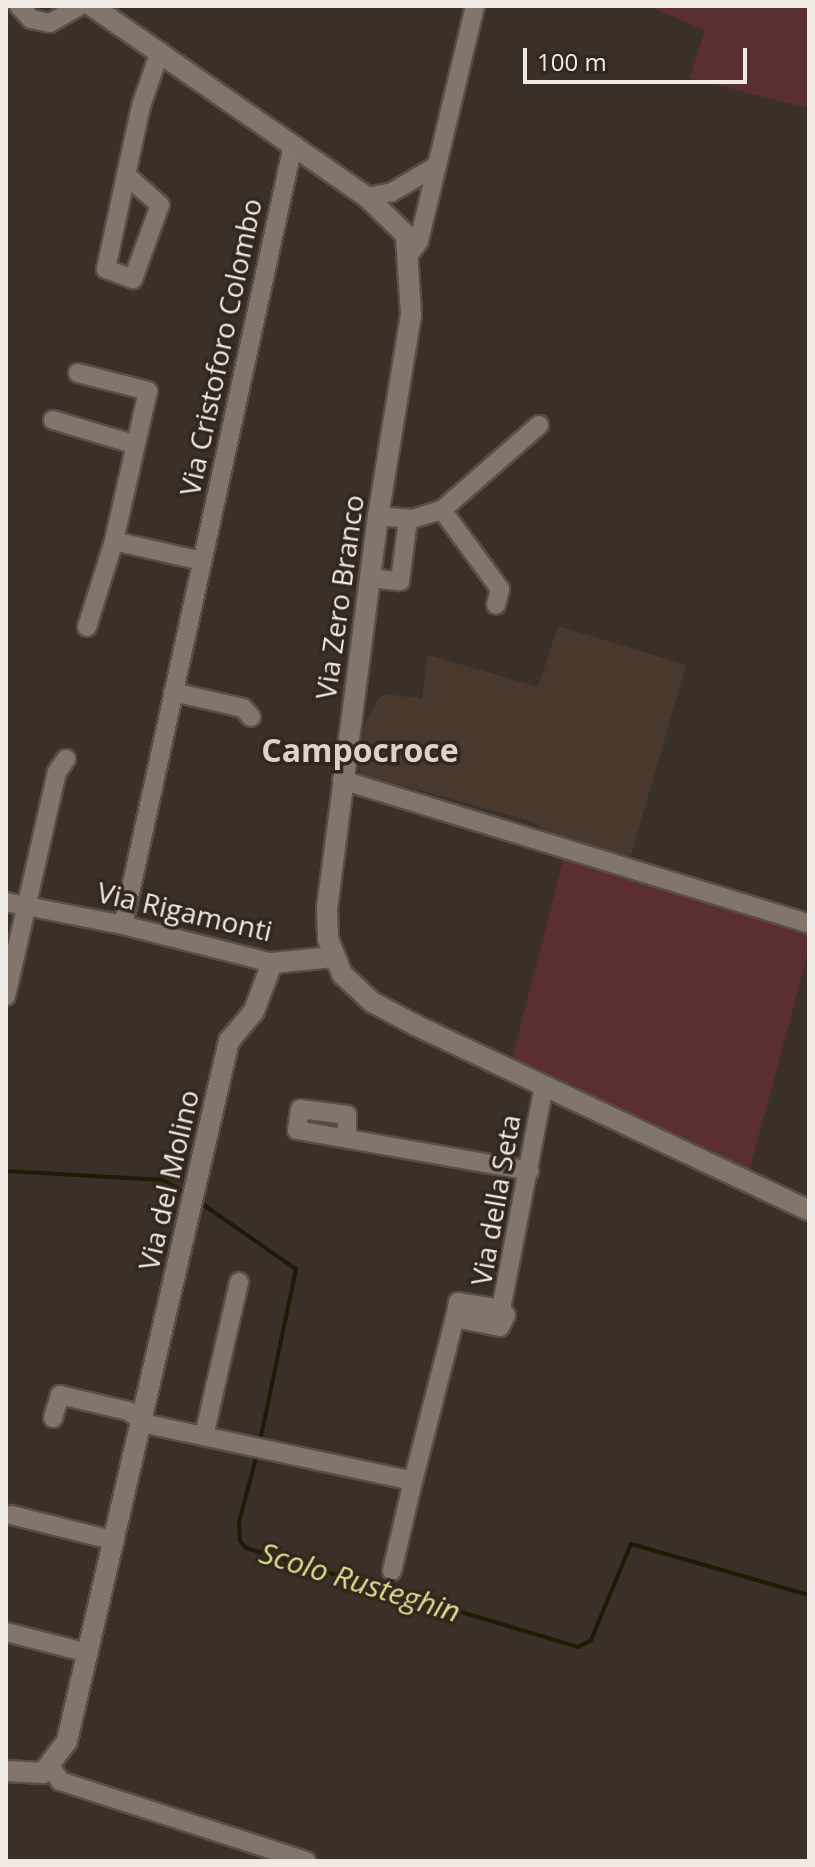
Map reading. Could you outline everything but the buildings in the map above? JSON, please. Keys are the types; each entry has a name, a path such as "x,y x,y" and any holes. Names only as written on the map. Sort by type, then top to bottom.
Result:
{"street":[{"path":"19,6 31,19 50,23 80,6"},
{"name":"Via Zero Branco","path":"92,6 367,197 406,235 410,253 411,315 378,516 342,780 327,907 333,957 351,984 372,1002 809,1210"},
{"path":"410,253 419,241 433,168 475,6"},
{"path":"126,175 160,205 137,274 128,279 106,269 126,175 160,51"},
{"name":"Via Cristoforo Colombo","path":"123,925 293,145"},
{"path":"367,197 392,192 433,168"},
{"path":"78,373 148,391 133,444 114,541 87,627"},
{"path":"53,420 133,444"},
{"path":"378,516 408,519 442,510 539,425"},
{"path":"442,510 500,589 496,605"},
{"path":"369,578 400,581 408,519"},
{"path":"114,541 202,561"},
{"path":"173,692 243,708 251,717"},
{"path":"6,996 57,772 66,759"},
{"path":"342,780 809,924"},
{"name":"Via Rigamonti","path":"6,902 123,925 272,963 333,957"},
{"name":"Via del Molino","path":"51,1767 67,1741 229,1041 254,1011 272,963"},
{"name":"Via della Seta","path":"413,1481 455,1318 500,1327 506,1315 501,1309 544,1085"},
{"path":"347,1136 529,1171"},
{"path":"204,1436 239,1282"},
{"path":"53,1418 60,1395 128,1411 141,1419 204,1436 413,1481 392,1571"},
{"path":"11,1515 115,1541"},
{"path":"6,1632 88,1653"},
{"path":"6,1771 31,1776 51,1767 60,1781 306,1861"}],"shaded area":[{"path":"648,6 809,8 809,108 690,78 705,30"},
{"path":"558,626 686,665 629,862 561,840 531,821 361,774 358,762 364,726 378,699 386,694 422,699 428,655 538,687"},
{"path":"567,845 809,917 809,949 749,1172 511,1063"}],"waterway":[{"name":"Scolo Rusteghin","path":"6,1171 163,1180 188,1194"},
{"name":"Scolo Rusteghin","path":"198,1201 296,1269 260,1441"},
{"name":"Scolo Rusteghin","path":"257,1454 239,1522 240,1541 246,1548 578,1647 591,1640 631,1544 809,1595"}],"district":[{"name":"Campocroce","path":"360,750"}]}
